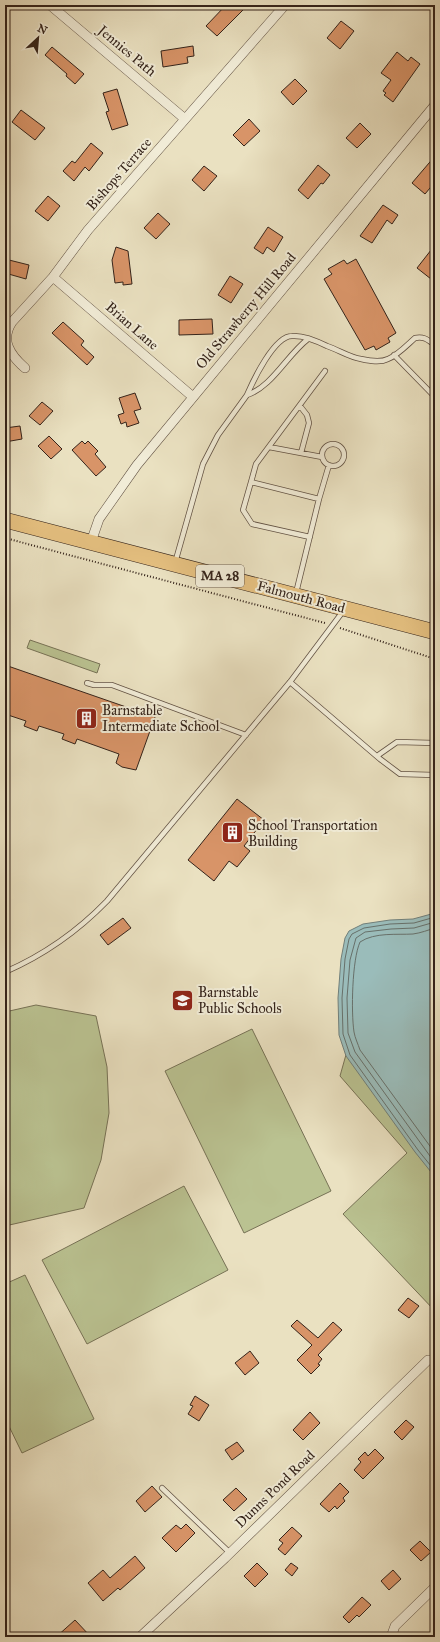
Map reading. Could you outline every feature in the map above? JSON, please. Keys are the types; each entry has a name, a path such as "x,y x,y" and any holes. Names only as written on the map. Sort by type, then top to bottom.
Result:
{"main road":[{"name":"Falmouth Road","path":"5,520 435,632"}],"street":[{"name":"Jennies Path","path":"50,5 185,119"},
{"name":"Bishops Terrace","path":"25,368 16,360 8,348 6,341 8,328 53,277 88,230 285,5"},
{"name":"Old Strawberry Hill Road","path":"91,542 99,519 137,465 435,105"},
{"name":"Brian Lane","path":"53,277 193,397"},
{"name":"Dunns Pond Road","path":"140,1637 230,1553 428,1360"},
{"path":"391,1637 398,1622 435,1587"}],"lane":[{"path":"175,564 203,464 218,435 247,395 256,375 272,351 285,337 291,336 308,339 325,344 354,358 374,362 384,360 394,355 415,338 420,337 427,339 435,345"},
{"path":"247,395 256,392 263,387 292,353 308,339"},
{"path":"394,355 435,398"},
{"path":"310,537 252,524 243,510 256,464 325,371"},
{"path":"300,406 307,415 309,423 301,453"},
{"path":"335,444 342,447 344,454 342,461 337,466 329,466 322,457 323,450 328,445 335,444"},
{"path":"269,447 322,457"},
{"path":"295,595 329,466"},
{"path":"251,482 319,500"},
{"path":"5,972 49,949 77,929 98,911 136,868 290,682 334,626 345,608"},
{"path":"290,682 400,774 435,775"},
{"path":"87,683 94,685 112,685 246,735"},
{"path":"377,756 397,742 435,743"},
{"path":"162,1488 230,1553"}],"path":[{"path":"5,538 334,626 435,659"}],"green space":[{"path":"30,640 100,664 97,673 27,648"},
{"path":"383,923 435,945 435,1311 343,1214 407,1153 340,1076"},
{"path":"36,1005 96,1016 107,1067 109,1113 101,1160 84,1208 5,1226 5,1012"},
{"path":"252,1029 331,1191 244,1233 165,1071"},
{"path":"184,1186 228,1270 87,1344 42,1260"},
{"path":"25,1275 94,1419 22,1453 5,1418 5,1284"}],"water":[{"path":"435,913 435,1177 415,1152 346,1056 339,1035 338,998 341,959 345,938 349,931 363,924 390,920 413,919"}],"building":[{"path":"226,5 248,5 217,36 206,26"},
{"path":"341,21 354,31 340,49 327,38"},
{"path":"193,46 194,56 187,57 188,63 163,67 161,51"},
{"path":"52,47 84,74 75,84 66,76 67,74 45,55"},
{"path":"397,52 408,61 411,57 420,64 393,102 384,95 386,93 383,91 391,80 381,73"},
{"path":"295,79 307,91 293,105 281,92"},
{"path":"117,89 128,125 112,130 106,112 109,111 103,93"},
{"path":"21,110 45,128 35,140 12,122"},
{"path":"249,119 260,131 244,146 233,135"},
{"path":"360,123 371,134 357,148 346,138"},
{"path":"91,143 103,153 89,171 85,167 74,181 63,171 72,161 75,163"},
{"path":"435,156 435,182 425,194 412,183"},
{"path":"318,165 330,175 323,184 321,183 308,199 298,190"},
{"path":"204,166 217,176 204,191 192,180"},
{"path":"48,196 60,206 48,221 35,211"},
{"path":"383,205 398,215 392,224 387,220 372,243 360,236"},
{"path":"158,213 170,224 156,239 144,228"},
{"path":"268,227 283,237 274,252 267,247 263,254 254,248"},
{"path":"435,245 435,275 431,279 417,268"},
{"path":"116,247 128,251 132,284 123,285 123,282 115,283 112,260"},
{"path":"5,259 29,265 26,279 5,273"},
{"path":"356,259 396,333 388,338 390,342 376,350 374,346 365,350 324,279 332,274 328,269 344,260 347,264"},
{"path":"230,276 243,284 231,303 218,295"},
{"path":"212,319 213,334 179,335 179,320"},
{"path":"63,322 84,341 81,345 94,357 87,365 52,333"},
{"path":"135,393 141,409 134,411 139,423 127,427 126,422 121,424 118,415 124,413 119,398"},
{"path":"42,402 53,411 40,425 29,416"},
{"path":"20,426 22,439 5,442 5,428"},
{"path":"49,436 62,449 51,459 38,446"},
{"path":"82,441 85,444 88,441 98,451 95,454 106,467 96,476 72,450"},
{"name":"Barnstable Intermediate School","path":"5,665 155,717 136,770 122,767 116,763 119,754 77,739 75,744 62,739 64,734 39,726 37,731 24,726 26,721 5,714"},
{"name":"School Transportation Building","path":"237,799 264,820 244,846 250,851 237,867 229,861 214,881 188,860"},
{"path":"123,918 131,928 108,945 100,935"},
{"path":"408,1298 419,1306 409,1318 398,1310"},
{"path":"297,1320 318,1338 333,1322 342,1330 318,1355 322,1359 318,1364 320,1365 311,1374 297,1360 312,1345 291,1326"},
{"path":"250,1351 259,1363 245,1375 235,1363"},
{"path":"195,1396 209,1405 199,1421 188,1414 193,1406 190,1405"},
{"path":"310,1412 320,1423 303,1440 293,1430"},
{"path":"406,1420 414,1427 402,1440 394,1432"},
{"path":"237,1442 244,1451 232,1460 225,1450"},
{"path":"375,1449 384,1458 363,1479 354,1470 361,1462 358,1459 365,1452 368,1456"},
{"path":"340,1483 349,1492 343,1498 345,1501 337,1509 335,1506 329,1512 320,1504"},
{"path":"152,1486 162,1497 145,1512 136,1501"},
{"path":"236,1488 247,1499 234,1511 223,1500"},
{"path":"186,1524 195,1533 176,1552 162,1538 176,1525 181,1529"},
{"path":"292,1527 302,1536 285,1555 278,1549 283,1543 279,1540"},
{"path":"420,1541 431,1552 421,1561 410,1550"},
{"path":"135,1556 145,1568 120,1590 118,1588 103,1601 88,1583 103,1570 110,1578"},
{"path":"257,1563 268,1574 255,1587 244,1576"},
{"path":"291,1563 298,1568 292,1576 285,1570"},
{"path":"393,1570 401,1579 389,1590 381,1581"},
{"path":"362,1597 371,1605 359,1617 357,1615 349,1623 343,1617"},
{"path":"75,1620 91,1637 56,1637"}],"place":[{"name":"Barnstable Intermediate School","path":"86,718"},
{"name":"School Transportation Building","path":"232,833"},
{"name":"Barnstable Public Schools","path":"183,1000"}]}
